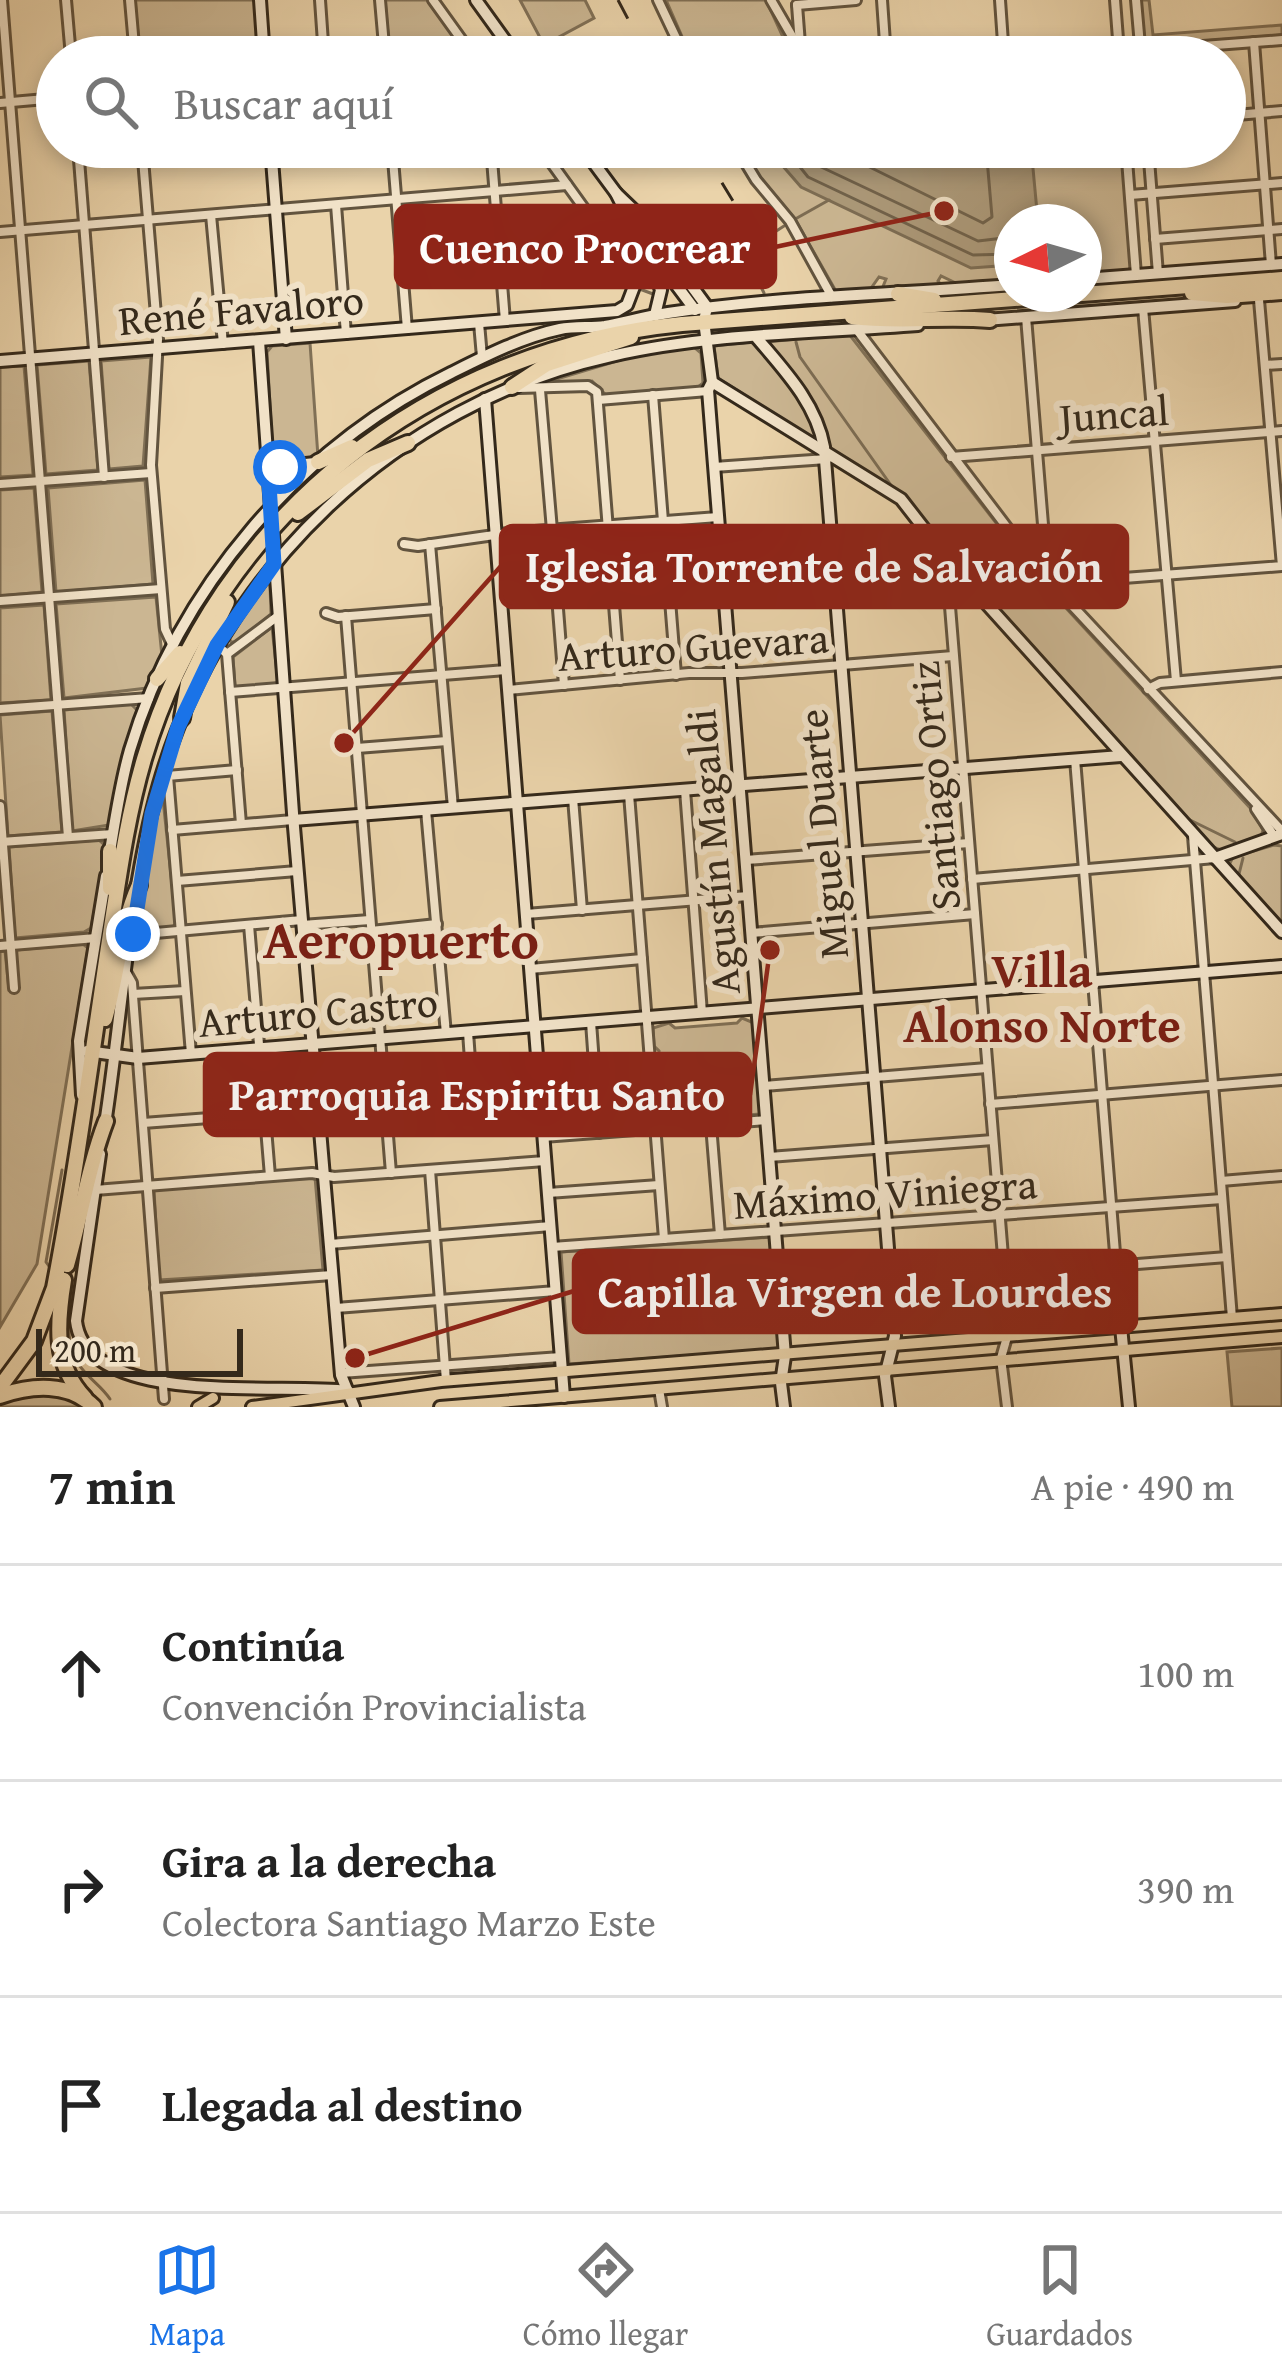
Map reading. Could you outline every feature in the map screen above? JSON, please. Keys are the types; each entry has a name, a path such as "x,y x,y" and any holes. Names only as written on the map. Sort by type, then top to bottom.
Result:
{"highway":[{"path":"1102,297 1280,280"},
{"path":"1102,299 1192,293 1230,296 1280,280"},
{"path":"898,294 994,298"},
{"path":"484,365 582,339 704,322 994,301"},
{"path":"855,324 994,309"},
{"path":"102,1012 148,775 176,695 227,602 272,536 369,451 446,401 530,363 631,337 704,322 855,324 948,316 990,320"},
{"path":"157,679 180,654 215,595 354,452 484,365 609,325"},
{"path":"512,387 547,364 631,337"},
{"path":"317,462 423,405"},
{"path":"298,513 366,461 408,443"},
{"path":"89,1402 67,1374 59,1346 128,826 146,752 190,647 242,566"},
{"path":"182,718 190,680 227,602"},
{"path":"102,1012 101,958 111,892 110,851"},
{"path":"102,1012 117,979 127,915 140,885"},
{"path":"0,1392 34,1341 50,1302 96,1053"},
{"path":"67,1265 88,1167 106,1121"},
{"path":"0,1392 48,1388 89,1402"}],"main road":[{"path":"252,1407 446,1381 1282,1314"},
{"path":"440,1407 540,1403 564,1397 1282,1337"},
{"path":"176,1400 213,1398"},
{"path":"89,1402 109,1407"}],"street":[{"path":"2,0 5,102 20,230 68,838"},
{"path":"66,0 69,36"},
{"path":"130,0 133,36"},
{"path":"260,0 263,36"},
{"path":"320,0 323,36"},
{"path":"380,0 383,36"},
{"path":"433,0 459,36"},
{"path":"476,0 502,36"},
{"path":"658,0 675,36"},
{"path":"771,0 791,36"},
{"path":"799,36 797,2 856,0"},
{"path":"882,0 885,36"},
{"path":"1000,0 1003,36"},
{"path":"1115,0 1118,36"},
{"path":"1136,0 1139,36"},
{"path":"1246,43 1282,40"},
{"path":"1254,42 1268,230 1280,280"},
{"path":"5,102 36,100"},
{"path":"1246,114 1282,111"},
{"path":"80,168 104,477"},
{"path":"144,168 158,349 151,473 165,632 173,646"},
{"path":"273,168 286,338"},
{"path":"394,168 407,329"},
{"path":"493,168 505,321"},
{"path":"555,168 609,243"},
{"path":"598,168 704,322"},
{"path":"749,168 790,221 832,298"},
{"path":"1128,168 1136,275"},
{"path":"1149,168 1158,274"},
{"path":"1130,195 1282,183"},
{"path":"0,232 567,185"},
{"path":"336,205 346,334"},
{"path":"211,215 223,344"},
{"path":"402,265 595,249 638,227"},
{"path":"638,227 661,288 655,315"},
{"path":"1155,239 1282,229"},
{"name":"René Favaloro","path":"0,361 616,311 628,303 634,280 609,243"},
{"path":"1102,278 1158,274 1280,280"},
{"path":"1102,304 1143,308 1259,299 1280,280"},
{"path":"96,1053 127,974 140,885 182,718 274,564 344,491 408,443 485,399 704,322 832,298 994,286"},
{"path":"1056,590 1071,582 1282,566 1259,299"},
{"path":"1143,308 1176,682"},
{"path":"990,320 1039,312"},
{"path":"609,325 655,315 704,322 757,338 855,324 1036,567 1252,802 1266,828 1281,837"},
{"path":"1026,317 1045,551 1036,567"},
{"name":"Agustín Magaldi","path":"704,322 776,1231 784,1407"},
{"path":"111,1382 84,1354 76,1328 106,1121 96,1053 96,938 126,767 149,698 173,646 219,570 271,508 317,462 396,404 484,365 479,323"},
{"name":"Miguel Duarte","path":"757,338 805,400 828,456 895,1345"},
{"path":"259,341 332,1275 341,1373 354,1407"},
{"path":"1265,365 1282,364"},
{"path":"512,387 590,386 597,392 620,680"},
{"path":"598,400 710,387 901,499 947,559 1282,932"},
{"path":"540,390 551,530"},
{"path":"653,395 663,521"},
{"path":"485,399 564,1397"},
{"name":"Juncal","path":"950,457 1282,431"},
{"path":"714,467 828,456"},
{"path":"268,468 317,462"},
{"path":"0,484 151,473"},
{"path":"404,544 718,517"},
{"path":"430,544 453,808"},
{"path":"500,589 833,562 947,559"},
{"name":"Santiago Ortiz","path":"947,559 1004,1274 1008,1336 1001,1360"},
{"path":"668,575 676,675"},
{"path":"556,584 564,685"},
{"path":"0,602 161,590"},
{"path":"326,613 346,616 436,609"},
{"path":"222,650 278,616"},
{"path":"346,616 391,1173"},
{"path":"222,650 241,824"},
{"name":"Arturo Guevara","path":"508,690 953,656"},
{"name":"Arturo Guevara","path":"230,692 506,670"},
{"path":"1148,688 1282,672"},
{"path":"0,709 149,698"},
{"path":"357,748 447,741"},
{"path":"172,830 1121,756"},
{"path":"1075,759 1129,1407"},
{"path":"165,776 237,770"},
{"path":"165,776 190,1054"},
{"path":"685,790 702,1014"},
{"path":"629,794 664,1239"},
{"path":"573,798 582,910"},
{"path":"0,806 5,945 14,988"},
{"path":"427,810 446,1034"},
{"path":"1,843 113,834"},
{"path":"1192,834 1232,1318"},
{"path":"972,879 1195,862 1281,837"},
{"path":"746,860 969,843"},
{"path":"177,881 298,871"},
{"path":"526,914 748,896"},
{"path":"752,933 975,914"},
{"path":"133,934 302,923 437,925"},
{"path":"249,925 269,1176"},
{"path":"5,945 96,938"},
{"path":"530,969 642,959"},
{"name":"Arturo Castro","path":"96,1053 138,1058 1282,966"},
{"path":"127,974 133,994 155,1288 176,1400"},
{"path":"133,994 185,991"},
{"path":"591,1022 599,1133"},
{"path":"468,1032 473,1102"},
{"path":"764,1086 987,1068"},
{"path":"990,1104 1282,1080"},
{"path":"385,1108 540,1096"},
{"path":"143,1123 264,1114"},
{"path":"544,1137 766,1120"},
{"path":"711,1124 720,1235"},
{"path":"770,1157 993,1140"},
{"path":"95,1190 545,1161"},
{"path":"430,1170 446,1381"},
{"path":"1221,1181 1282,1176"},
{"path":"548,1193 659,1185"},
{"name":"Máximo Viniegra","path":"552,1247 1222,1198"},
{"path":"330,1244 550,1226"},
{"path":"780,1292 1227,1257"},
{"path":"155,1288 332,1275"},
{"path":"335,1308 556,1291"},
{"path":"889,1407 886,1370 895,1345"},
{"path":"341,1373 561,1357"},
{"path":"1001,1360 1006,1407"},
{"path":"659,1389 662,1407"},
{"path":"213,1398 348,1391"}],"shaded area":[{"path":"135,0 255,0 258,36 138,36"},
{"path":"385,0 427,0 454,36 388,36"},
{"path":"520,0 585,0 594,18 561,36 539,36"},
{"path":"666,0 766,0 782,36 682,36"},
{"path":"1141,0 1149,0 1153,35 1282,25 1282,35 1144,36"},
{"path":"755,168 1124,168 1131,267 1102,273 1102,204 994,204 994,281 958,284 941,276 941,285 882,289 886,279 879,277 869,291 837,293 795,219"},
{"path":"849,334 1042,582 1252,810 1263,830 1261,837 1221,850 1210,846 968,576 908,500 830,450 826,433 766,342"},
{"path":"751,342 793,386 818,442 718,378 714,346"},
{"path":"310,343 318,457 279,463 273,459 267,352 272,346"},
{"path":"694,347 701,353 703,383 697,388 606,395 592,381 553,385 550,381 637,355"},
{"path":"151,357 143,466 109,469 101,361"},
{"path":"89,361 98,470 46,474 37,365"},
{"path":"24,366 33,475 0,477 0,367"},
{"path":"145,480 153,584 56,592 48,488"},
{"path":"34,488 42,592 0,596 0,490"},
{"path":"266,582 271,614 231,642 229,638"},
{"path":"156,597 162,656 147,688 64,698 56,604"},
{"path":"44,605 51,700 0,703 0,608"},
{"path":"272,627 278,683 235,688 233,657"},
{"path":"131,704 138,711 117,778 109,825 72,831 64,710"},
{"path":"52,711 62,832 8,836 0,715"},
{"path":"163,799 176,923 141,930 150,839"},
{"path":"99,840 106,846 91,928 15,938 9,847"},
{"path":"1282,846 1282,924 1229,865 1233,857"},
{"path":"83,944 88,948 37,1264 0,1327 0,951 5,951 9,990 18,990 16,950"},
{"path":"742,1018 754,1023 760,1114 661,1122 659,1051 653,1028 669,1023 675,1028 737,1023"},
{"path":"315,1177 323,1270 159,1280 154,1190"},
{"path":"771,1237 779,1349 569,1364 561,1252"},
{"path":"1282,1348 1282,1407 1232,1407 1227,1352"},
{"path":"45,1394 68,1396 87,1407 0,1407 0,1402"}],"water":[{"path":"785,168 1033,168 1036,204 994,204 994,266 971,268 801,187"}],"waterway":[{"path":"797,218 829,200"},
{"path":"764,239 784,226"},
{"path":"741,247 740,239 748,232"},
{"path":"692,273 753,244"},
{"path":"744,252 764,293"},
{"path":"637,288 653,294"},
{"path":"796,342 800,357 893,488"},
{"path":"1188,819 1235,842"},
{"path":"1239,874 1243,858"},
{"path":"51,1269 46,1262 62,1170"},
{"path":"71,1274 72,1351 110,1399"}],"railway":[{"path":"618,0 637,36"},
{"path":"713,168 733,201"}],"place":[{"name":"Cuenco Procrear","path":"944,211"},
{"name":"Iglesia Torrente de Salvación","path":"344,743"},
{"name":"Parroquia Espiritu Santo","path":"770,950"},
{"name":"Capilla Virgen de Lourdes","path":"355,1358"}],"district":[{"name":"Aeropuerto","path":"401,938"},
{"name":"Villa Alonso Norte","path":"1042,996"}],"route":[{"path":"133,934 152,814 178,727 217,645 274,564 268,468 280,467"}]}
